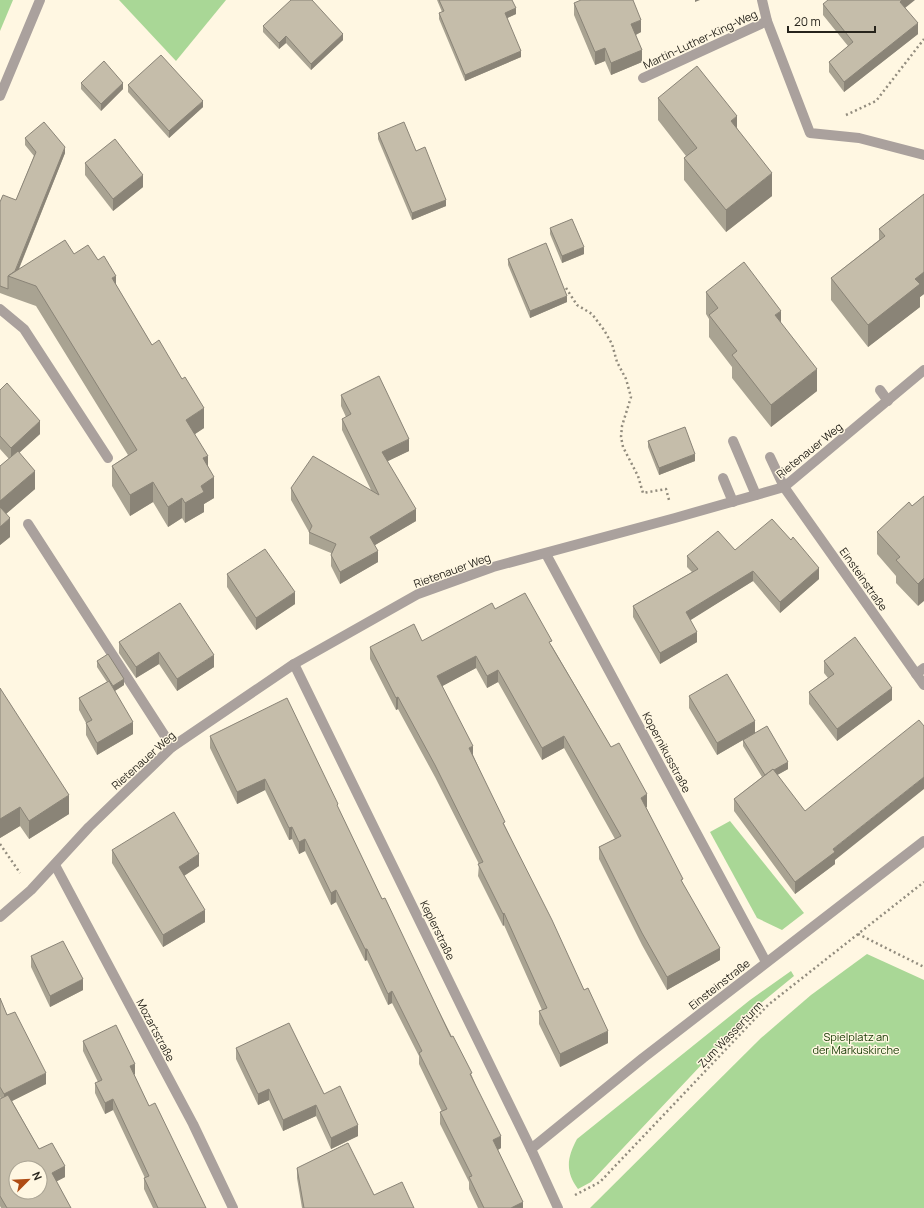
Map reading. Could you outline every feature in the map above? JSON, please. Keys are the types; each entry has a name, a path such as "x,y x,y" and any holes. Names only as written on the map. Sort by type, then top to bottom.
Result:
{"street":[{"path":"0,96 40,0"},
{"name":"Martin-Luther-King-Weg","path":"762,0 767,21 810,133 859,138 924,155"},
{"name":"Martin-Luther-King-Weg","path":"643,78 767,21"},
{"path":"0,309 24,329 108,458"},
{"name":"Rietenauer Weg","path":"0,917 31,890 90,827 172,747 294,664 418,594 493,567 546,554 784,487 924,370"},
{"path":"880,390 888,401"},
{"path":"733,441 756,495"},
{"name":"Einsteinstraße","path":"770,457 784,487 920,671 924,685"},
{"path":"723,478 733,502"},
{"path":"28,524 172,747"},
{"name":"Kopernikusstraße","path":"546,554 766,962"},
{"name":"Keplerstraße","path":"294,664 532,1149 557,1206"},
{"name":"Einsteinstraße","path":"532,1149 642,1058 924,841"},
{"name":"Mozartstraße","path":"55,865 193,1124 233,1208"}],"path":[{"path":"843,117 876,101 924,39"},
{"path":"566,288 577,305 592,314 604,330 612,344 617,362 626,379 631,397 622,426 621,437 623,447 638,476 643,493 666,489"},
{"path":"0,844 31,890"},
{"name":"Zum Wasserturm","path":"557,1206 600,1182 768,1005 924,882"},
{"path":"858,934 924,967"}],"green space":[{"path":"0,0 13,0 0,31"},
{"path":"119,0 226,0 176,61"},
{"path":"730,821 804,913 782,930 757,918 710,832"},
{"name":"Spielplatz an der Markuskirche","path":"867,954 924,980 924,1208 590,1208 761,1038 811,995"},
{"path":"791,971 794,976 755,1008 591,1182 578,1189 569,1170 569,1158 577,1139 750,1000"}],"building":[{"path":"291,0 312,0 343,34 311,64 286,36 279,43 263,26"},
{"path":"439,0 512,0 516,8 505,13 521,51 465,75 439,13 444,11"},
{"path":"581,0 633,0 641,20 631,24 642,50 611,63 605,48 595,52 574,3"},
{"path":"828,0 902,0 900,2 918,23 844,82 829,62 853,42 823,4"},
{"path":"161,55 203,101 169,131 128,85"},
{"path":"104,61 123,83 101,104 81,83"},
{"path":"697,66 737,116 731,121 772,173 726,210 684,158 697,148 658,98"},
{"path":"44,122 65,147 15,271 8,276 8,289 0,286 0,202 3,195 16,200 36,152 25,138"},
{"path":"404,122 416,151 425,147 446,200 412,213 378,133"},
{"path":"115,139 143,175 113,199 85,163"},
{"path":"924,194 924,272 915,279 920,284 868,325 831,278 885,236 879,229"},
{"path":"572,219 584,247 562,256 550,228"},
{"path":"65,240 74,254 88,245 98,260 104,256 116,276 112,278 152,345 159,340 182,379 185,377 204,408 186,420 208,456 203,458 214,477 201,486 204,492 185,503 182,498 168,507 153,482 130,495 112,466 137,450 36,286 8,276"},
{"path":"546,243 567,296 530,311 508,259"},
{"path":"744,262 781,311 775,315 817,369 771,405 732,355 737,351 709,315 718,308 706,292"},
{"path":"379,376 409,439 382,452 416,509 370,537 378,551 340,572 331,555 336,544 309,532 312,526 291,488 313,456 379,495 342,419 351,414 341,395"},
{"path":"7,383 40,421 11,448 0,436 0,390"},
{"path":"685,427 695,454 659,468 648,441"},
{"path":"18,451 35,471 0,501 0,466"},
{"path":"924,496 924,578 918,584 896,560 900,557 877,532 909,502 912,506"},
{"path":"0,507 10,518 0,527"},
{"path":"772,519 791,540 793,537 819,568 780,602 753,571 686,612 697,632 660,653 633,606 698,569 687,556 718,531 735,550"},
{"path":"265,549 295,592 256,618 227,574"},
{"path":"525,593 552,641 549,642 611,747 619,743 647,794 641,798 683,879 681,880 720,948 667,977 642,933 599,847 621,836 564,736 542,748 498,670 487,676 476,656 437,676 473,746 469,748 505,822 503,823 552,920 584,990 588,988 608,1031 560,1054 539,1011 547,1008 504,913 503,914 478,864 483,862 435,765 398,697 396,698 370,647 414,624 422,641 492,603 495,609"},
{"path":"180,603 214,655 177,679 159,652 136,667 119,642"},
{"path":"855,637 892,688 837,729 809,692 834,674 824,661"},
{"path":"108,654 124,679 113,686 97,661"},
{"path":"727,674 755,721 717,743 689,696"},
{"path":"109,681 133,722 97,743 86,723 92,720 79,698"},
{"path":"0,688 69,795 29,821 20,807 0,819"},
{"path":"287,698 382,899 385,898 451,1037 453,1036 472,1073 470,1074 501,1136 493,1140 523,1202 511,1208 484,1208 469,1177 472,1176 440,1112 447,1109 419,1053 422,1051 392,991 388,994 367,949 365,949 336,890 331,893 305,839 299,842 292,827 289,828 265,779 237,792 210,736"},
{"path":"919,720 924,726 924,777 833,849 835,852 795,882 734,799 773,769 805,811"},
{"path":"767,726 788,762 774,770 773,769 765,775 743,740"},
{"path":"174,812 199,854 179,867 205,910 163,935 112,850"},
{"path":"63,941 83,979 50,996 31,956"},
{"path":"0,998 7,1015 15,1012 46,1073 4,1094 0,1087"},
{"path":"289,1023 324,1094 340,1086 358,1125 331,1138 316,1105 283,1120 269,1089 258,1094 236,1048"},
{"path":"116,1025 135,1064 130,1066 149,1106 155,1103 206,1208 158,1208 144,1178 149,1176 113,1099 105,1103 95,1083 102,1080 83,1041"},
{"path":"8,1095 39,1149 52,1143 65,1166 52,1173 71,1208 7,1208 0,1196 0,1099"},
{"path":"348,1143 374,1195 402,1182 414,1208 304,1208 297,1168"}]}
